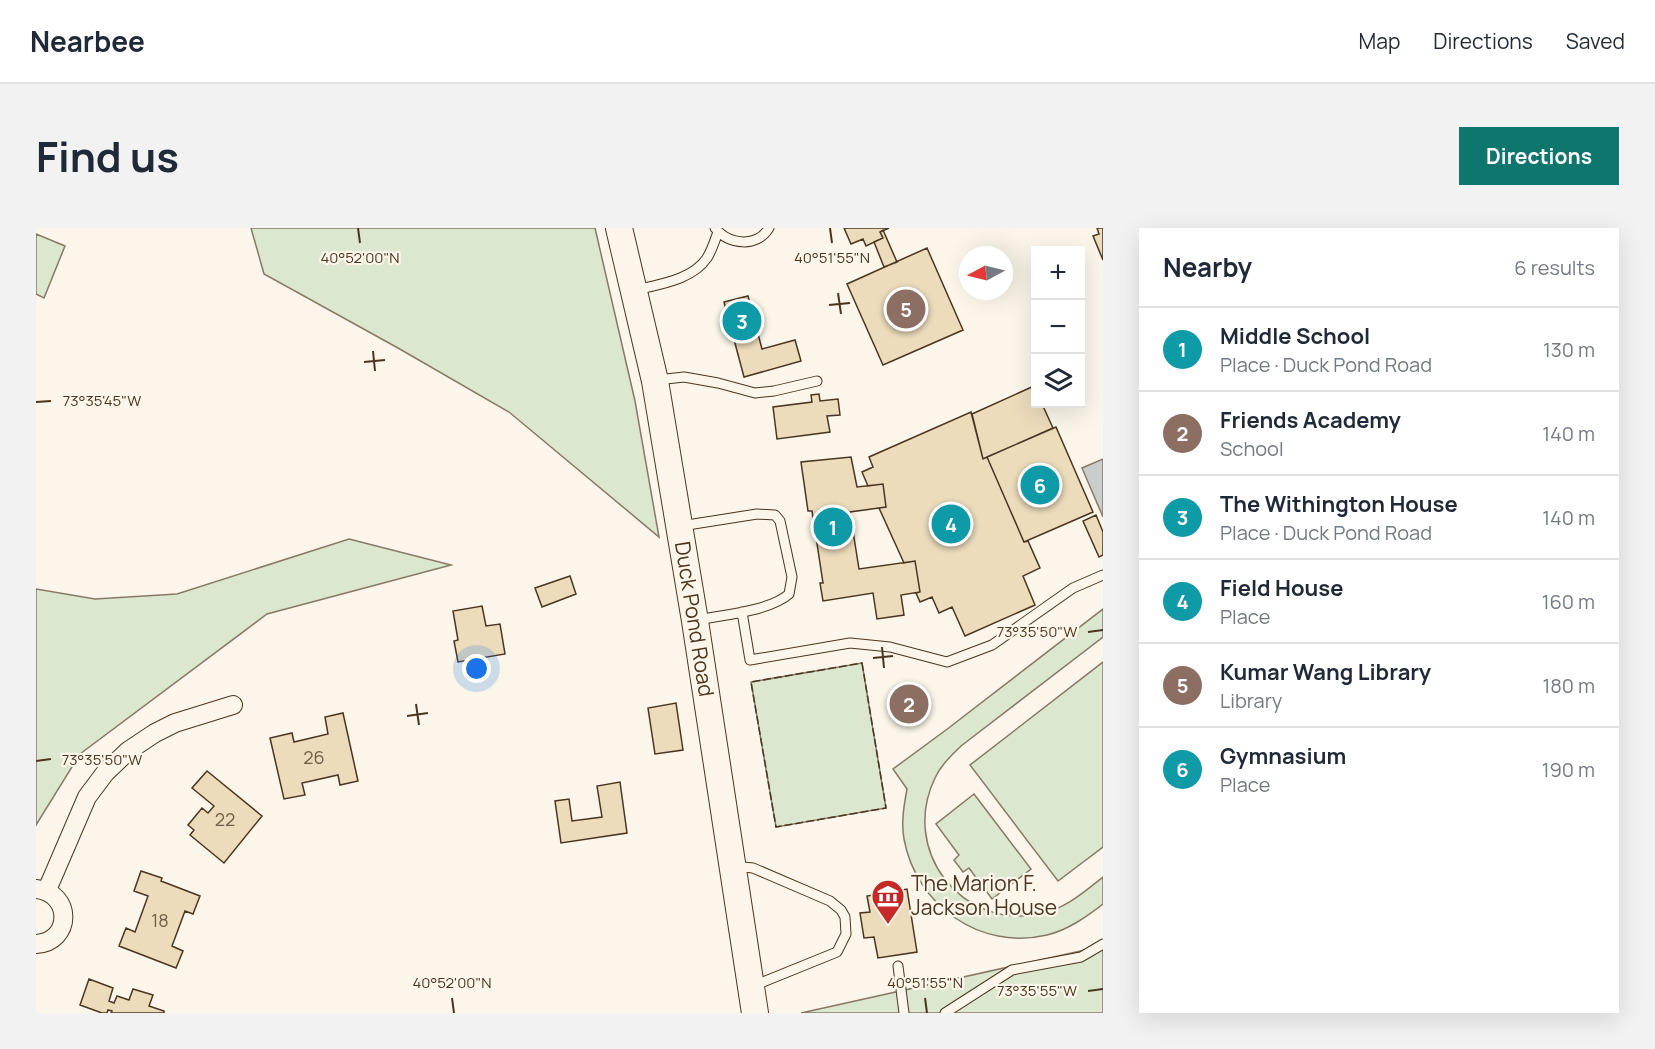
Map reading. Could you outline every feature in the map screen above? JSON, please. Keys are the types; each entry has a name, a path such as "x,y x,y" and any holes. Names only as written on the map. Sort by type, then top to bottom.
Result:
{"street":[{"name":"Duck Pond Road","path":"619,228 655,381 680,526 755,1013"},
{"path":"36,944 48,942 55,937 63,922 62,906 53,894 41,890 87,797 128,750 155,732 175,723 233,705"}],"lane":[{"path":"634,291 677,279 696,270 707,257 717,230 732,240 744,242 758,239 769,228"},
{"path":"655,381 684,377 755,393 817,381"},
{"path":"680,526 758,514 775,515 780,521 792,577 789,594 780,602 695,621"},
{"path":"742,612 750,660 850,643 890,647 947,662 992,645 1073,588 1103,575"},
{"path":"732,865 753,868 830,901 841,910 845,917 846,934 837,952 751,987"},
{"path":"945,1013 1012,970 1081,957 1103,944"},
{"path":"898,966 904,1013"}],"green space":[{"path":"251,228 595,228 635,401 659,537 509,412 264,274"},
{"path":"36,234 65,246 44,298 36,294"},
{"path":"349,539 451,565 267,614 80,754 36,825 36,589 95,599 177,594"},
{"path":"1103,609 1103,637 961,746 943,765 935,778 926,805 926,832 932,857 945,879 963,897 985,910 1011,916 1049,912 1074,899 1103,877 1103,904 1069,926 1047,935 1022,938 998,936 975,929 955,918 937,903 922,884 911,863 903,826 907,789 893,769"},
{"path":"1103,662 1103,847 1058,881 970,765"},
{"path":"862,663 886,808 776,827 751,682"},
{"path":"974,794 1031,869 992,899 969,868 963,872 954,860 959,855 936,824"},
{"path":"1103,946 1103,1013 801,1013"}],"shaded area":[{"path":"1103,459 1103,517 1082,468"}],"building":[{"path":"844,228 889,228 880,232 883,238 866,246 863,239 851,244"},
{"path":"1097,228 1103,228 1103,260 1093,236 1099,234"},
{"path":"883,230 897,262 884,267 874,242 883,238 880,232"},
{"path":"927,248 963,330 883,365 847,284"},
{"path":"748,296 762,349 795,340 801,361 744,377 724,302"},
{"path":"1031,387 1031,408 1044,408 1053,428 983,459 972,414"},
{"path":"819,394 820,401 838,399 840,415 827,416 830,432 777,439 773,407 812,402 811,395"},
{"path":"971,412 983,459 987,457 1024,542 1028,541 1040,568 1023,576 1035,605 965,636 952,607 939,613 932,597 920,602 916,593 920,592 915,561 904,563 879,508 886,507 883,484 868,486 862,472 873,467 869,457"},
{"path":"1056,427 1093,512 1024,542 987,457"},
{"path":"851,457 857,487 883,484 886,507 850,512 859,569 915,561 920,592 901,595 904,615 877,619 873,593 823,601 820,583 823,583 812,511 808,511 801,462"},
{"path":"1096,515 1103,532 1103,555 1099,557 1083,521"},
{"path":"570,576 576,594 542,607 535,588"},
{"path":"482,606 486,626 500,624 505,654 458,662 454,641 458,640 453,611"},
{"path":"676,703 683,750 655,754 648,708"},
{"path":"343,713 358,781 340,785 338,775 302,783 305,795 284,799 270,738 292,733 294,742 328,734 325,717"},
{"path":"207,771 262,816 224,863 190,835 194,830 188,825 202,808 208,813 214,806 192,788"},
{"path":"620,782 627,833 561,843 555,801 569,799 572,821 602,817 597,786"},
{"path":"141,871 200,896 193,914 185,911 172,946 183,951 176,968 119,946 126,928 135,932 148,896 134,891"},
{"name":"The Marion F. Jackson House","path":"907,889 917,952 878,958 874,937 864,938 860,913 870,912 867,896"},
{"path":"89,979 113,988 109,1001 114,1003 117,996 129,1000 133,989 153,995 149,1006 164,1011 164,1013 111,1013 112,1011 108,1010 107,1013 102,1013 80,1005"}],"fence":[{"path":"862,663 886,808 776,827 751,682 862,663"}],"place":[{"name":"Kumar Wang Library","path":"906,309"},
{"name":"The Withington House","path":"742,321"},
{"name":"Gymnasium","path":"1040,485"},
{"name":"Field House","path":"951,524"},
{"name":"Middle School","path":"833,527"},
{"name":"Friends Academy","path":"909,704"},
{"name":"The Marion F. Jackson House","path":"888,925"}]}
